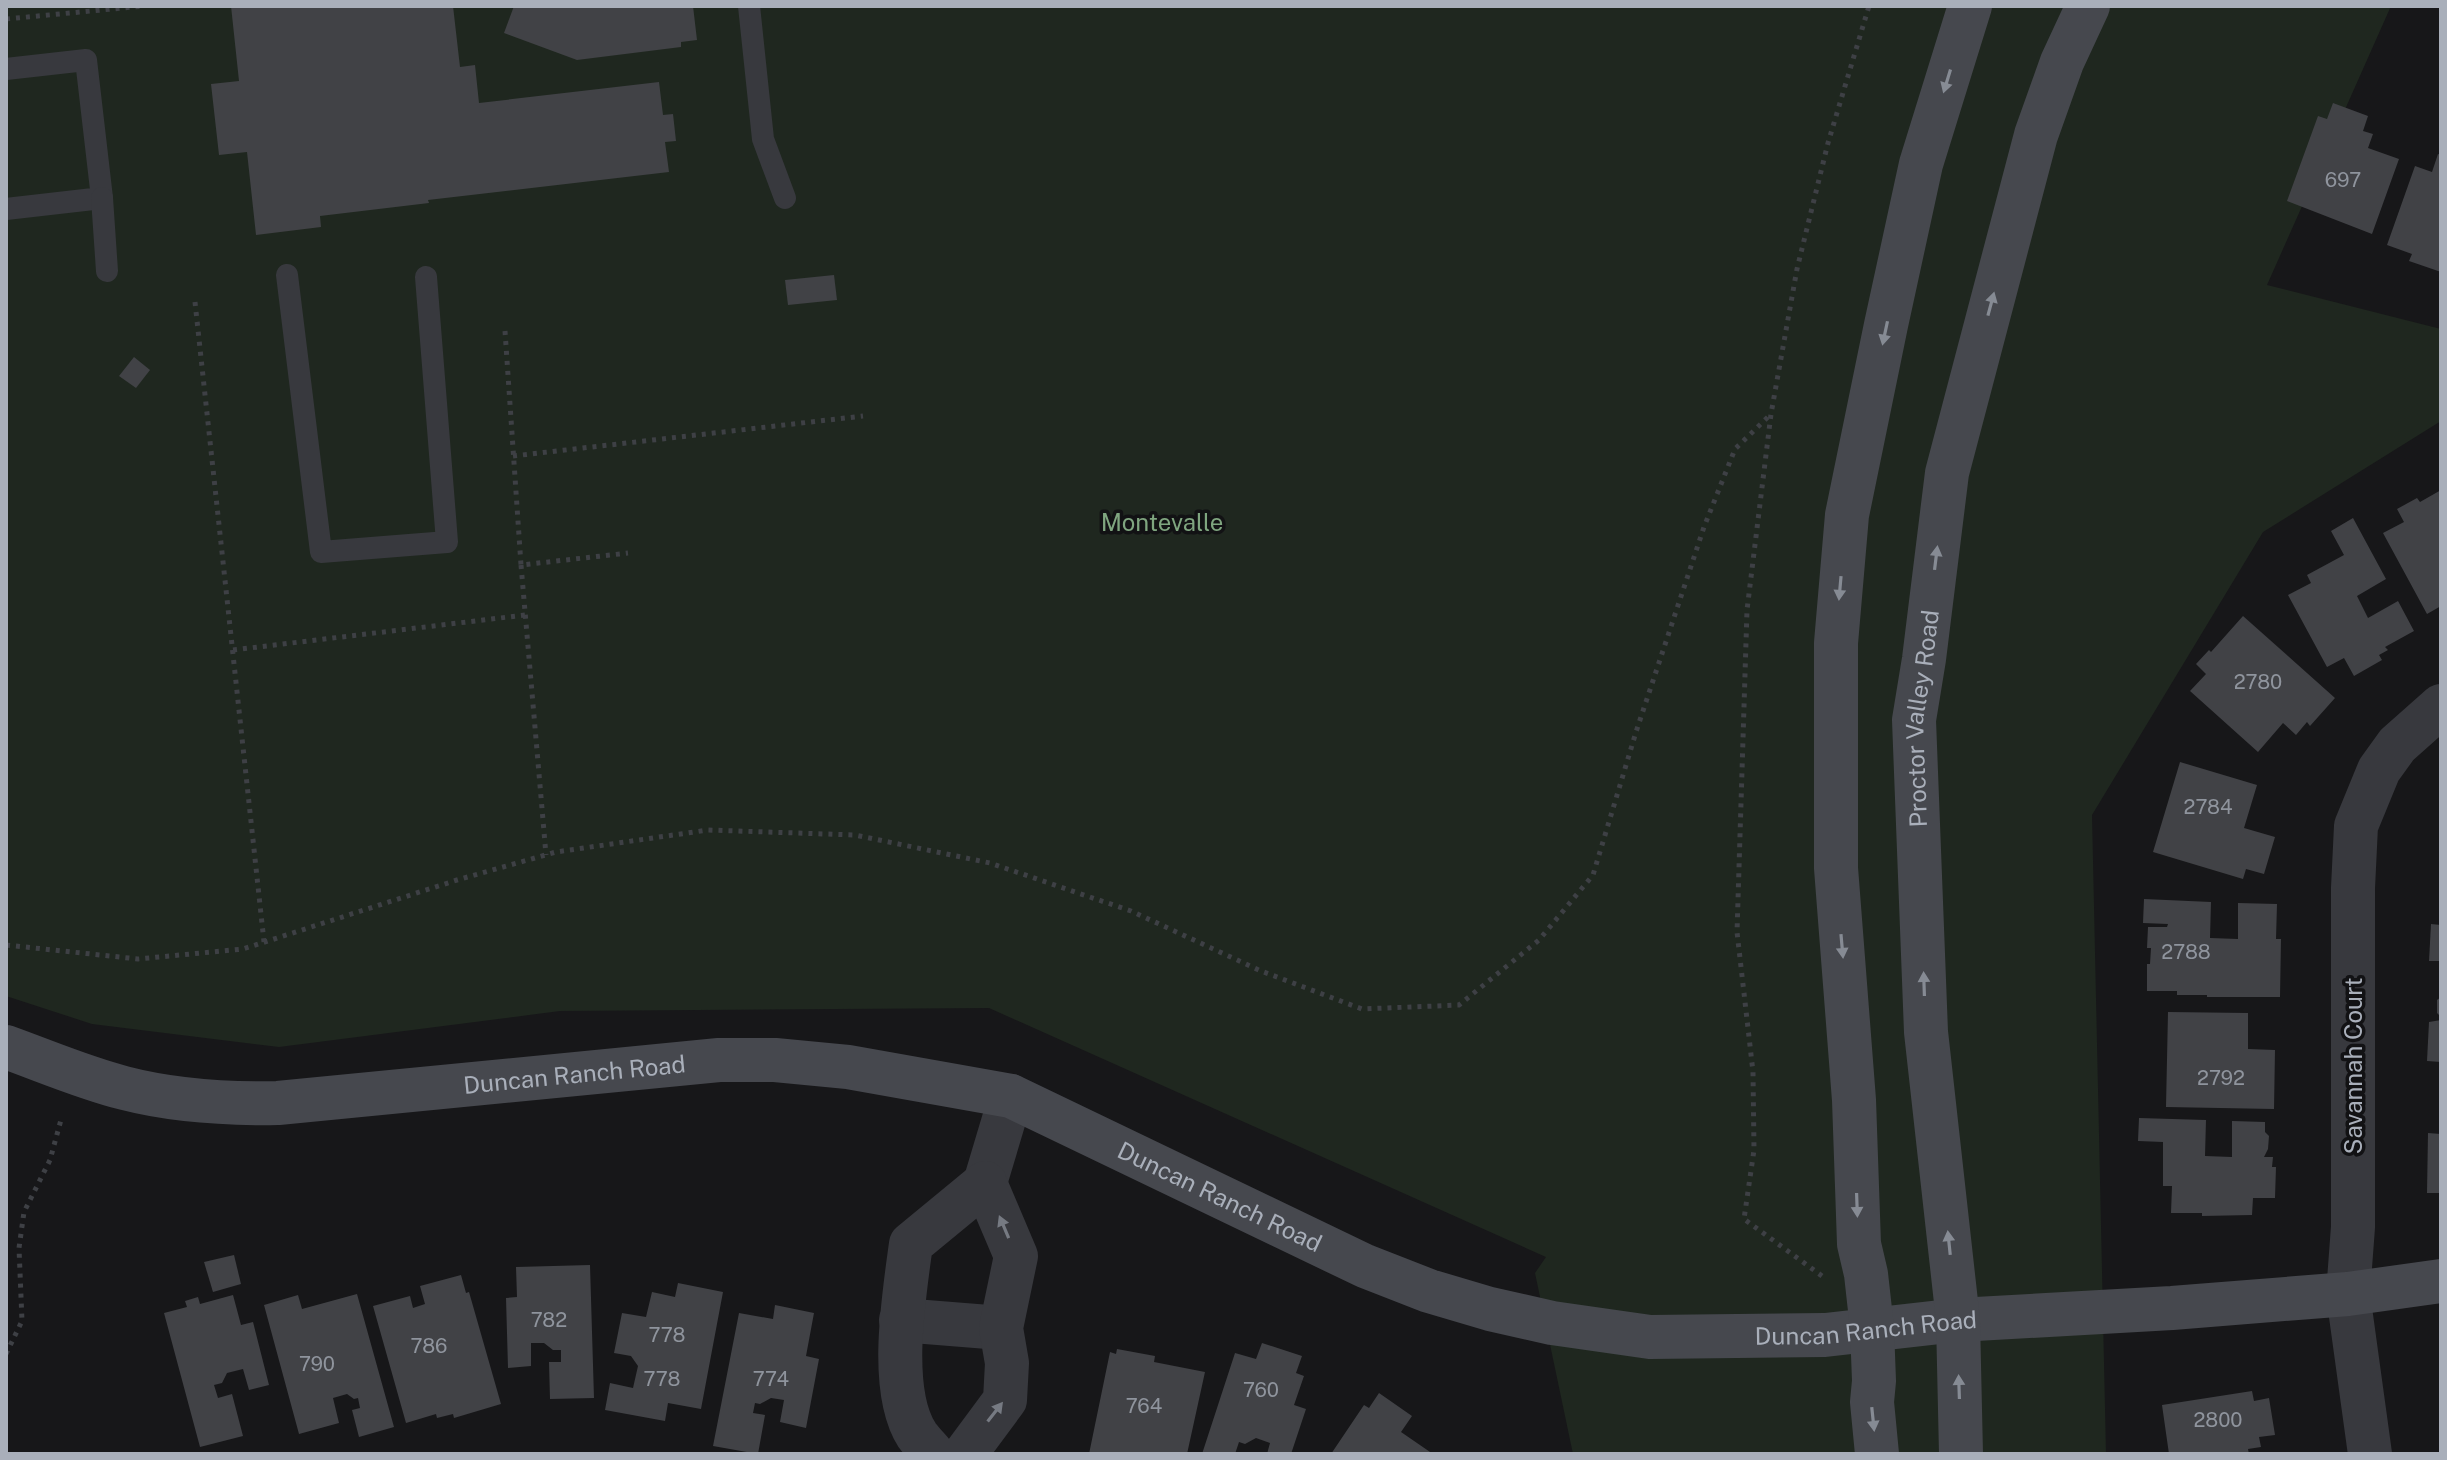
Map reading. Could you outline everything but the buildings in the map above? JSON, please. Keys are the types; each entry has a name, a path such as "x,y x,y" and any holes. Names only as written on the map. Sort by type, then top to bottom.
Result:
{"street":[{"path":"1877,1454 1872,1402 1872,1328 1859,1244 1854,1100 1836,868 1836,643 1847,515 1886,325 1921,164 1970,6"},
{"name":"Proctor Valley Road","path":"1961,1454 1958,1320 1926,1032 1914,720 1947,473 2036,135 2062,62 2088,6"},
{"name":"Savannah Court","path":"2370,1454 2348,1294 2353,1227 2353,888 2356,826 2379,770 2397,745 2441,706"},
{"name":"Duncan Ranch Road","path":"6,1047 123,1088 183,1099 237,1103 278,1103 719,1060 775,1060 848,1067 1011,1096 1365,1266 1429,1291 1552,1323 1650,1337 1825,1335 1958,1320 2348,1294 2441,1281"},
{"path":"933,1454 916,1433 901,1389 901,1320 911,1244 985,1183 1011,1096"},
{"path":"965,1454 1005,1400 1007,1363 1001,1328 1016,1256 985,1183"},
{"path":"901,1320 1001,1328"}],"lane":[{"path":"749,6 763,139 785,198"},
{"path":"6,69 86,60 107,271"},
{"path":"6,209 102,198"},
{"path":"287,275 321,552 447,542 426,277"}],"path":[{"path":"6,19 144,6"},
{"path":"1822,1276 1744,1219 1754,1150 1753,1072 1737,932 1739,826 1747,610 1771,414 1797,269 1828,143 1869,6"},
{"path":"195,302 264,942"},
{"path":"505,331 546,856"},
{"path":"6,945 138,959 243,949 457,880 546,856 708,830 855,835 990,863 1131,911 1261,971 1362,1009 1459,1005 1539,940 1593,875 1636,732 1719,488 1735,449 1771,414"},
{"path":"513,456 863,416"},
{"path":"521,565 628,553"},
{"path":"233,650 525,615"},
{"path":"6,1354 22,1321 19,1248 24,1212 50,1160 62,1116"}],"green space":[{"name":"Montevalle","path":"6,6 2391,6 2267,285 2441,329 2441,421 2263,532 2092,815 2106,1454 1573,1454 1535,1273 1546,1257 989,1008 560,1011 279,1047 92,1024 6,996"}]}
